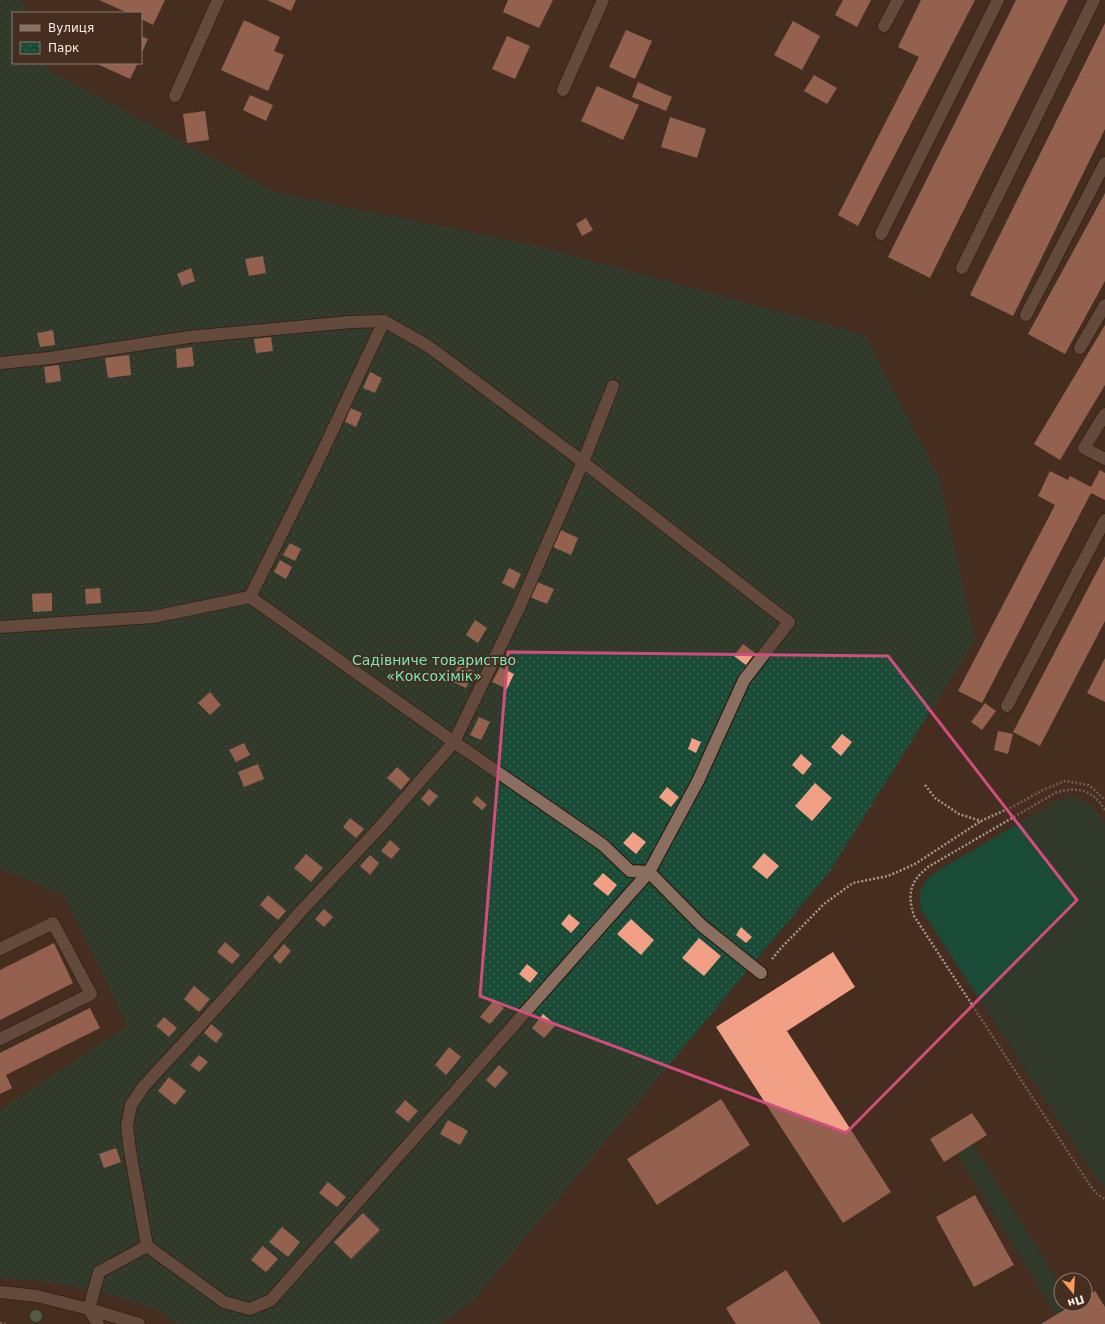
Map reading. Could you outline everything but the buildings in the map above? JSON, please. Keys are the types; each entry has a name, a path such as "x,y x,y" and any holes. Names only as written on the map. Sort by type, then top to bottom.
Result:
{"street":[{"path":"175,96 218,0"},
{"path":"563,90 603,0"},
{"path":"884,26 898,0"},
{"path":"881,234 998,0"},
{"path":"962,268 1094,0"},
{"path":"1026,315 1105,163"},
{"path":"1080,348 1105,305"},
{"path":"250,597 384,321"},
{"path":"0,363 50,358 189,337 350,322 384,321 428,346 583,462 789,622 744,680 698,781 648,872 270,1300 250,1308 224,1302 147,1246 127,1126 131,1105 144,1086 224,999 302,910 380,827 454,742 519,608 583,462 613,386"},
{"path":"1105,414 1084,448 1105,459"},
{"path":"1007,706 1105,520"},
{"path":"0,627 153,617 250,597 454,742 603,845 630,871 648,872 701,925 761,973"},
{"path":"0,949 53,923 91,994 0,1039"},
{"path":"98,1324 89,1309 99,1272 147,1246"},
{"path":"0,1292 37,1296 89,1309 139,1324"}],"path":[{"path":"761,973 781,948 824,904 853,883 888,876 915,864 981,821 1065,780 1089,785 1105,800"},
{"path":"925,785 935,798 959,814 981,821"},
{"path":"1105,810 1095,798 1083,790 1068,789 1055,793 928,867 918,876 911,888 910,903 914,916 1089,1184 1097,1194 1105,1199"},
{"path":"0,1323 6,1324"}],"highlighted area":[{"path":"508,652 888,656 1077,900 846,1133 480,996"}],"green space":[{"name":"Садівниче товариство «Коксохімік»","path":"0,0 23,0 27,12 12,12 12,64 45,64 48,70 278,193 533,245 865,335 939,477 975,640 830,871 472,1302 439,1324 179,1324 157,1310 100,1291 41,1281 0,1278 0,1110 128,1026 64,895 0,868"},
{"path":"1069,797 1082,800 1091,805 1105,825 1105,1187 1096,1178 922,911 920,900 923,886 929,877 934,873 1059,800"},
{"path":"972,1113 987,1135 973,1144 1053,1274 1053,1310 957,1154 944,1162 930,1139"},
{"path":"1095,1291 1105,1307 1105,1324 1056,1315 1054,1312 1093,1312 1093,1292"}]}
